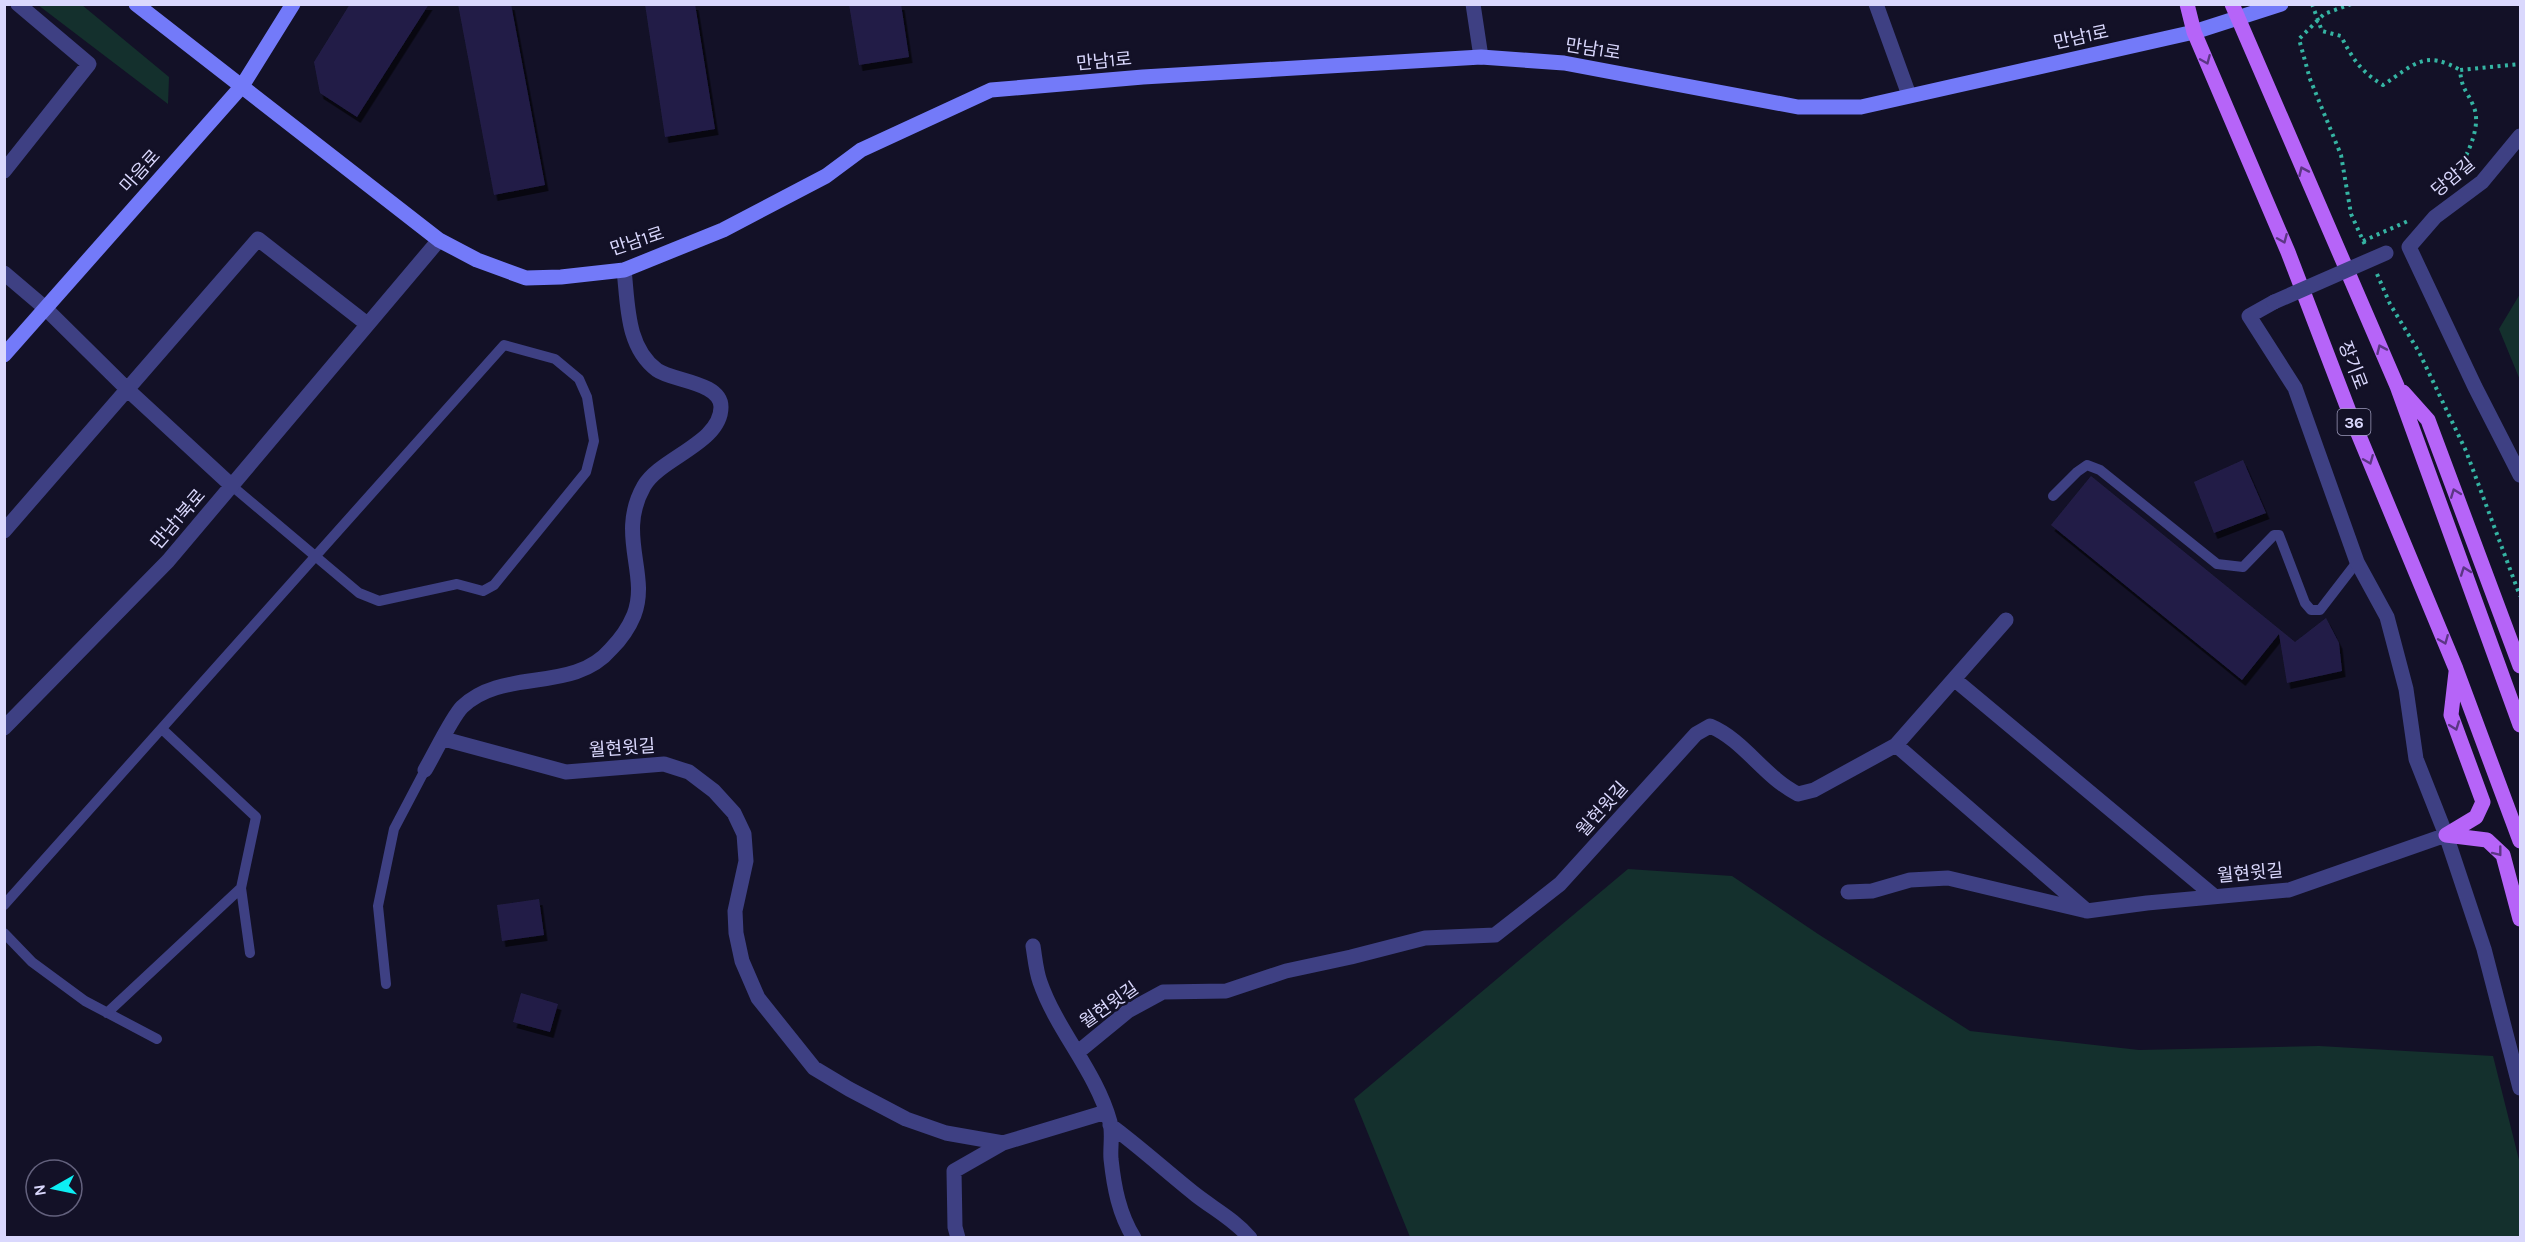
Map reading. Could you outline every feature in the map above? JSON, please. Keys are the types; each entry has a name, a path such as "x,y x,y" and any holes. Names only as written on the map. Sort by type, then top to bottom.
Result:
{"main road":[{"name":"장기로","path":"2187,4 2194,32 2288,252 2350,414 2456,669 2520,841"},
{"name":"장기로","path":"2232,4 2397,386 2520,725"},
{"path":"2397,386 2428,420 2520,666"},
{"path":"2446,835 2476,817 2483,802 2451,715 2456,669"},
{"path":"2446,835 2487,840 2503,855 2520,919"}],"street":[{"path":"4,171 89,64 18,4"},
{"name":"만남1로","path":"136,4 439,240 477,260 526,278 561,277 624,270 723,230 826,176 861,150 991,90 1143,77 1481,57 1564,63 1798,107 1861,107 2194,32 2281,4"},
{"name":"마음로","path":"4,355 44,307 242,86 293,4"},
{"path":"1473,4 1481,57"},
{"path":"1876,4 1909,95"},
{"name":"당암길","path":"2409,247 2435,217 2482,182 2520,136"},
{"path":"4,531 129,391 258,239 367,324"},
{"name":"만남1북로","path":"4,728 168,561 439,240"},
{"path":"2520,476 2409,247 2386,253 2274,302 2249,316 2295,387 2357,562 2387,617 2406,688 2416,759 2446,835 2484,949 2520,1089"},
{"path":"425,770 461,708 477,695 509,686 569,676 601,660 612,648 634,614 638,592 631,524 634,508 645,484 662,468 700,440 718,419 721,405 717,395 697,384 658,371 641,353 632,333 624,270"},
{"path":"4,273 44,307 129,391 232,486"},
{"path":"2006,620 1896,745 2087,911"},
{"path":"1954,679 2214,896"},
{"name":"월현윗길","path":"1078,1052 1128,1011 1163,992 1226,992 1286,971 1425,938 1496,934 1560,884 1696,734 1710,726 1724,732 1783,787 1798,794 1814,790 1896,745"},
{"name":"월현윗길","path":"444,739 566,772 664,764 689,772 714,791 735,813 744,834 746,861 735,911 742,961 758,998 792,1043 814,1068 906,1119 946,1133 1003,1143"},
{"name":"월현윗길","path":"1848,892 1872,891 1910,880 1948,878 2087,911 2214,896 2289,891 2446,835"},
{"name":"월현윗길","path":"1033,946 1040,982 1078,1052 1108,1118 1195,1194 1240,1227 1250,1238"},
{"path":"1108,1118 1111,1159 1117,1194 1123,1220 1134,1238"},
{"name":"월현윗길","path":"958,1238 955,1227 954,1171 1003,1143 1108,1118"}],"lane":[{"path":"4,904 162,729 315,556 504,345 555,359 579,379 587,397 594,441 586,472 495,585 483,591 458,584 379,601 358,593 315,556 232,486"},
{"path":"2053,496 2087,465 2100,470 2217,564 2242,567 2274,535 2279,535 2305,603 2311,610 2320,610 2357,562"},
{"path":"162,729 256,817 241,888 250,953"},
{"path":"386,984 378,906 394,829 425,770"},
{"path":"107,1013 241,888"},
{"path":"4,933 32,962 85,1001 157,1039"}],"path":[{"path":"2312,4 2322,31 2341,36 2354,61 2368,76 2383,85 2425,60 2443,61 2460,70 2492,69 2520,64"},
{"path":"2351,4 2324,14 2299,39 2310,78 2341,155 2351,214 2367,252"},
{"path":"2449,189 2477,124 2474,106 2462,87 2460,70"},
{"path":"2363,241 2409,220"},
{"path":"2376,273 2390,304 2420,352 2466,451 2520,596"}],"green space":[{"path":"38,5 82,5 169,77 168,104"},
{"path":"2520,294 2520,380 2499,329"},
{"path":"1628,869 1732,876 1970,1031 2139,1050 2319,1046 2493,1056 2520,1164 2520,1237 1410,1237 1354,1099"}],"building":[{"path":"350,4 429,4 357,117 320,93 314,62"},
{"path":"458,4 511,4 545,185 494,195"},
{"path":"645,4 695,4 715,129 665,137"},
{"path":"849,4 901,4 909,57 859,65"},
{"path":"2243,460 2266,513 2214,533 2194,482"},
{"path":"2091,476 2295,642 2326,618 2339,643 2342,671 2287,683 2279,634 2242,680 2051,525"},
{"path":"539,899 544,935 502,941 497,905"},
{"path":"521,993 558,1004 550,1032 513,1022"}]}
